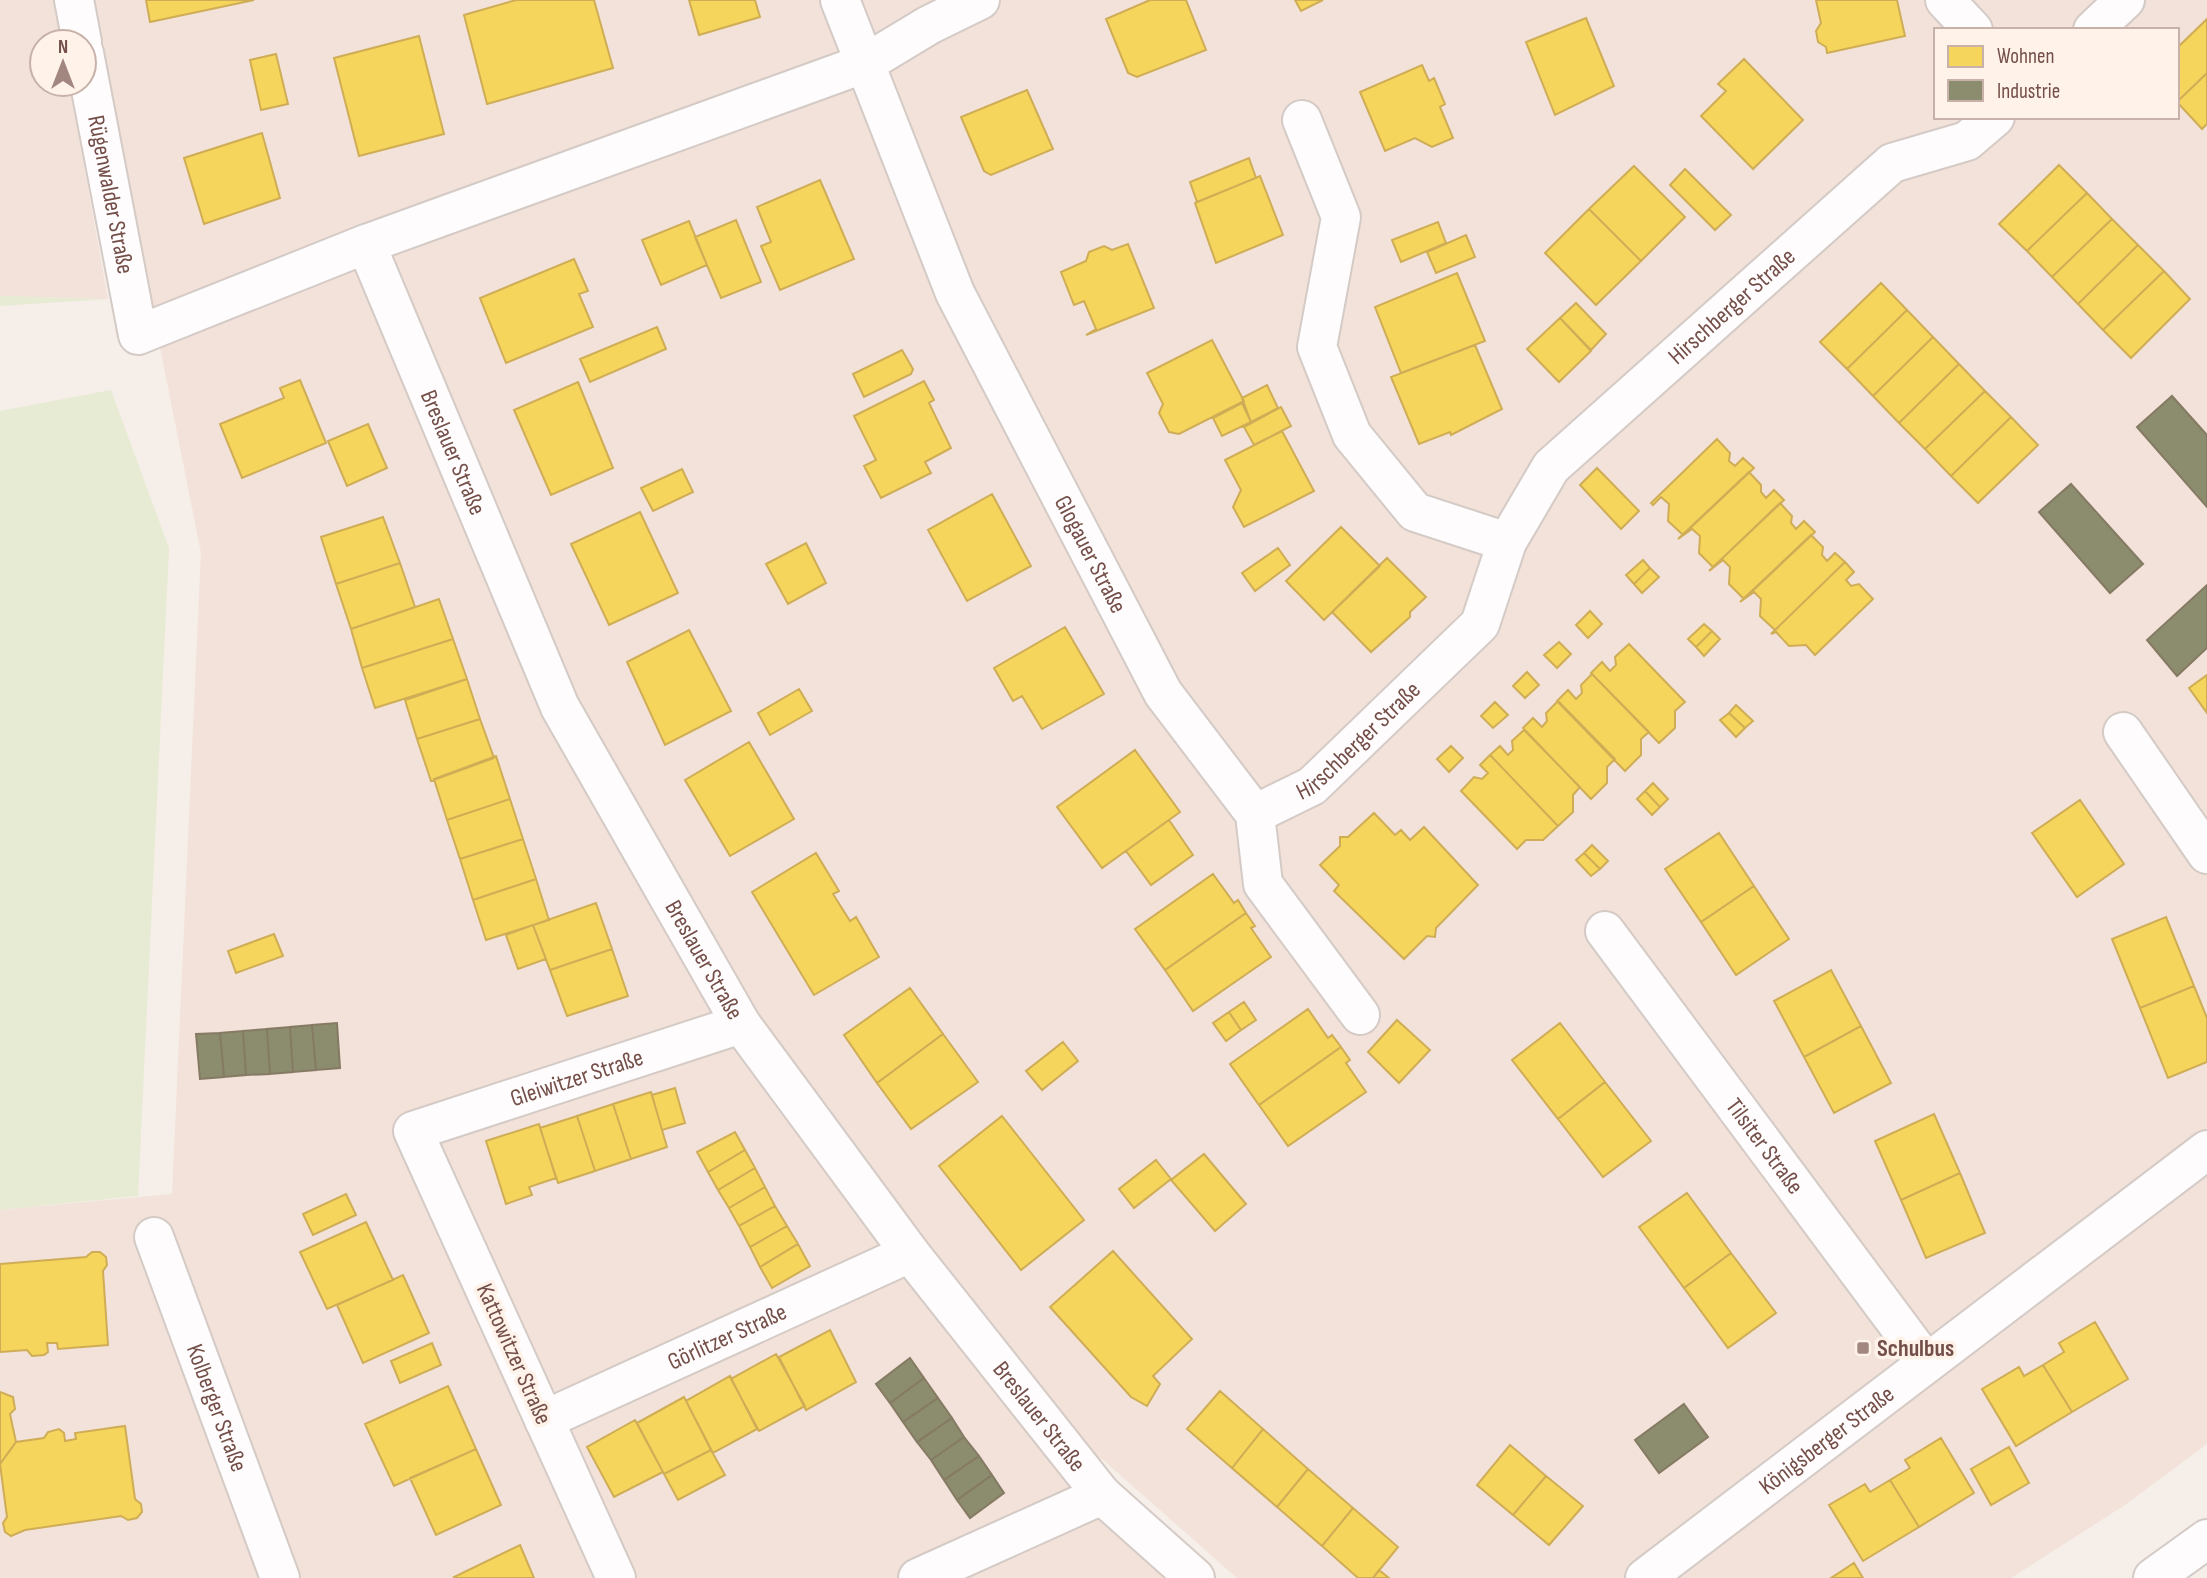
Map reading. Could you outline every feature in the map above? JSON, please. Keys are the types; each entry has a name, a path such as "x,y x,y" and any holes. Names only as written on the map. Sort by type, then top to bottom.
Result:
{"street":[{"path":"74,0 79,28"},
{"name":"Glogauer Straße","path":"840,0 955,293 1164,693 1255,814"},
{"path":"366,244 866,63 929,25 980,0"},
{"path":"1945,0 1971,28"},
{"path":"2095,28 2125,0"},
{"name":"Rügenwalder Straße","path":"93,98 138,335 366,244"},
{"name":"Hirschberger Straße","path":"1255,814 1312,786 1480,624 1507,542 1551,467 1892,163 1967,141 1993,119"},
{"path":"1302,120 1341,217 1317,347 1352,435 1415,512 1507,542"},
{"name":"Breslauer Straße","path":"366,244 560,707 741,1024 910,1253 1102,1495 1195,1578"},
{"path":"2123,733 2207,853"},
{"path":"1255,814 1263,884 1360,1016"},
{"name":"Tilsiter Straße","path":"1605,931 1925,1362"},
{"name":"Gleiwitzer Straße","path":"413,1131 741,1024"},
{"name":"Kattowitzer Straße","path":"413,1131 616,1578"},
{"name":"Königsberger Straße","path":"1644,1578 2207,1150"},
{"name":"Kolberger Straße","path":"154,1237 281,1578"},
{"name":"Görlitzer Straße","path":"544,1419 910,1253"},
{"path":"918,1578 1102,1495"},
{"path":"2159,1576 2207,1539"}],"shaded area":[{"path":"0,0 53,0 58,28 28,28 28,98 72,98 108,299 0,296"},
{"path":"91,0 2207,0 2207,1444 2125,1505 2011,1578 1237,1578 1101,1458 1073,1486 1173,1578 0,1578 0,1210 172,1194 201,553"}],"green space":[{"path":"0,296 108,299 0,306"},
{"path":"111,390 169,548 138,1196 0,1210 0,411"}],"building: Wohnen":[{"path":"146,0 254,0 150,22"},
{"path":"516,0 594,0 613,68 487,104 464,15"},
{"path":"689,0 755,0 760,17 699,35"},
{"path":"1150,0 1186,0 1206,50 1137,77 1128,73 1106,19"},
{"path":"1295,0 1323,0 1301,11"},
{"path":"1816,0 1897,0 1905,36 1827,53 1826,47 1818,42 1816,31 1821,23"},
{"path":"1586,18 1614,86 1555,115 1526,42"},
{"path":"2207,19 2207,73 2179,100 2179,46"},
{"path":"419,36 444,134 359,156 334,58"},
{"path":"276,54 288,104 261,110 250,60"},
{"path":"1744,59 1803,120 1753,169 1701,116 1726,91 1718,84"},
{"path":"1422,65 1429,81 1434,78 1445,104 1440,107 1453,138 1432,147 1415,138 1385,151 1360,92"},
{"path":"2207,73 2207,124 2202,129 2179,104 2179,100"},
{"path":"1027,90 1053,149 991,175 984,171 961,117"},
{"path":"262,133 280,198 204,224 184,158"},
{"path":"1249,158 1256,178 1197,202 1190,182"},
{"path":"2059,165 2087,193 2027,251 1999,224"},
{"path":"1634,166 1685,217 1641,261 1589,209"},
{"path":"1685,169 1731,215 1715,230 1670,185"},
{"path":"1260,176 1283,235 1216,263 1195,203"},
{"path":"820,180 854,259 780,290 761,246 771,242 757,207"},
{"path":"2087,193 2112,219 2052,277 2027,251"},
{"path":"1589,209 1641,261 1596,305 1545,253"},
{"path":"2112,219 2138,245 2078,304 2052,277"},
{"path":"736,220 761,282 721,298 695,237"},
{"path":"689,221 707,265 661,285 642,240"},
{"path":"1438,222 1446,243 1401,262 1392,240"},
{"path":"1466,235 1475,257 1436,273 1427,252"},
{"path":"1128,244 1154,308 1086,335 1096,329 1084,301 1074,305 1061,272 1086,261 1089,252 1104,246 1112,250"},
{"path":"2138,245 2164,271 2103,330 2078,304"},
{"path":"574,259 588,291 579,294 593,327 506,363 480,298"},
{"path":"2164,271 2190,299 2131,358 2103,330"},
{"path":"1457,273 1485,341 1401,373 1375,307"},
{"path":"1881,283 1907,310 1847,369 1820,342"},
{"path":"1576,303 1606,334 1591,350 1560,318"},
{"path":"1907,310 1933,337 1873,396 1847,369"},
{"path":"1560,318 1591,351 1559,382 1527,349"},
{"path":"657,327 666,349 590,382 580,359"},
{"path":"1933,337 1959,364 1899,423 1873,396"},
{"path":"1212,340 1244,401 1179,434 1169,432 1159,413 1163,404 1147,373"},
{"path":"1475,345 1502,409 1451,435 1450,432 1419,444 1391,377"},
{"path":"902,350 913,369 911,374 864,397 853,374"},
{"path":"1959,364 1985,391 1925,449 1899,423"},
{"path":"300,380 326,443 242,478 220,424 284,398 280,388"},
{"path":"924,381 934,400 929,403 951,448 925,462 931,473 881,498 864,466 876,460 854,416"},
{"path":"578,382 613,468 551,495 514,410"},
{"path":"1267,385 1278,408 1251,422 1242,398"},
{"path":"1985,391 2011,417 1951,476 1925,449"},
{"path":"1242,403 1251,422 1222,436 1213,418"},
{"path":"1281,407 1291,426 1254,445 1244,427"},
{"path":"2011,417 2038,445 1978,503 1951,476"},
{"path":"368,424 387,468 347,486 328,441"},
{"path":"1282,431 1314,491 1244,527 1233,507 1241,490 1225,460"},
{"path":"1717,439 1730,453 1729,461 1735,466 1743,458 1754,468 1683,535 1668,521 1669,504 1661,497 1653,505 1651,503"},
{"path":"1597,468 1639,511 1621,529 1580,485"},
{"path":"682,469 693,492 653,511 641,488"},
{"path":"1749,472 1761,485 1761,492 1766,498 1774,490 1784,500 1713,567 1699,553 1700,536 1692,529 1678,539"},
{"path":"992,494 1031,566 967,601 928,530"},
{"path":"1780,503 1792,516 1791,523 1796,529 1804,521 1815,532 1744,599 1729,584 1730,567 1723,560 1709,571"},
{"path":"640,512 678,593 609,625 571,544"},
{"path":"383,517 400,563 336,584 321,537"},
{"path":"1341,527 1380,566 1324,620 1286,581"},
{"path":"1811,535 1823,547 1822,555 1827,561 1835,553 1845,562 1775,630 1760,616 1761,599 1754,592 1740,602"},
{"path":"806,543 826,583 788,604 766,564"},
{"path":"1278,548 1290,565 1255,591 1242,573"},
{"path":"1387,558 1426,597 1410,612 1410,617 1371,652 1332,612"},
{"path":"1643,560 1650,568 1634,584 1626,575"},
{"path":"1845,562 1854,572 1846,580 1851,586 1859,584 1873,599 1815,655 1806,645 1789,646 1776,632 1771,634"},
{"path":"400,563 415,607 351,629 336,584"},
{"path":"1650,568 1659,577 1642,593 1634,584"},
{"path":"439,599 453,639 362,668 351,629"},
{"path":"1590,611 1602,624 1588,638 1576,625"},
{"path":"1704,624 1712,631 1696,647 1688,639"},
{"path":"1065,627 1104,694 1042,729 1022,696 1013,701 994,668"},
{"path":"689,630 731,711 665,745 627,662"},
{"path":"1712,631 1720,639 1704,656 1696,647"},
{"path":"453,639 467,679 375,708 362,668"},
{"path":"1559,642 1571,654 1557,668 1544,655"},
{"path":"1629,644 1685,702 1675,711 1675,728 1659,743 1591,673 1602,662 1610,671 1616,665 1615,657"},
{"path":"1527,672 1539,685 1525,698 1513,686"},
{"path":"1592,674 1649,732 1641,739 1641,755 1625,771 1557,701 1568,690 1576,699 1582,693 1581,685"},
{"path":"2207,675 2207,713 2189,688"},
{"path":"467,679 480,719 417,739 405,700"},
{"path":"799,689 812,711 770,735 758,713"},
{"path":"1558,701 1615,759 1607,767 1607,783 1591,799 1523,728 1533,718 1542,727 1547,721 1546,713"},
{"path":"1495,702 1508,715 1493,728 1481,716"},
{"path":"1736,705 1753,721 1745,728 1729,713"},
{"path":"1729,713 1745,728 1736,737 1720,720"},
{"path":"480,719 494,758 431,781 417,739"},
{"path":"1524,730 1580,787 1573,795 1573,812 1558,826 1490,755 1500,746 1508,755 1513,750 1512,741"},
{"path":"749,742 794,819 730,856 685,780"},
{"path":"1451,746 1463,758 1449,772 1437,759"},
{"path":"1135,750 1180,812 1102,868 1057,807"},
{"path":"1490,755 1558,826 1543,840 1526,840 1517,849 1461,791 1474,777 1482,779 1488,773 1480,765"},
{"path":"496,756 510,799 447,820 434,779"},
{"path":"1653,783 1668,799 1660,807 1645,791"},
{"path":"1645,791 1660,807 1652,815 1637,799"},
{"path":"510,799 523,839 460,859 447,820"},
{"path":"2080,800 2124,864 2077,897 2032,833"},
{"path":"1374,813 1395,835 1401,830 1410,840 1424,827 1478,885 1436,928 1435,937 1427,936 1404,959 1334,891 1339,885 1320,865 1340,846 1340,837 1348,837"},
{"path":"1169,820 1193,855 1151,885 1126,851"},
{"path":"1719,833 1754,886 1701,922 1665,869"},
{"path":"523,839 536,879 473,900 460,859"},
{"path":"1592,845 1608,861 1600,869 1584,853"},
{"path":"816,853 839,891 833,894 850,921 856,917 879,957 814,995 752,892"},
{"path":"1584,853 1600,869 1591,876 1576,860"},
{"path":"1213,874 1234,903 1238,900 1246,913 1165,970 1135,929"},
{"path":"536,879 549,920 486,940 473,900"},
{"path":"1754,886 1789,939 1736,975 1701,922"},
{"path":"596,903 612,949 550,970 533,925"},
{"path":"1246,913 1255,926 1251,928 1271,957 1193,1011 1165,970"},
{"path":"2166,917 2194,986 2140,1008 2112,939"},
{"path":"533,925 546,959 518,969 506,935"},
{"path":"274,934 283,956 236,973 228,951"},
{"path":"612,949 628,996 567,1016 550,970"},
{"path":"1831,970 1861,1026 1804,1057 1774,1001"},
{"path":"2194,986 2207,1018 2207,1062 2168,1078 2140,1008"},
{"path":"910,988 943,1034 877,1083 844,1035"},
{"path":"1244,1002 1256,1020 1241,1030 1229,1012"},
{"path":"1308,1009 1328,1038 1332,1035 1341,1047 1259,1105 1230,1064"},
{"path":"1229,1012 1241,1030 1226,1041 1213,1023"},
{"path":"1397,1020 1430,1050 1399,1083 1368,1052"},
{"path":"1560,1023 1605,1082 1558,1119 1512,1060"},
{"path":"1861,1026 1891,1083 1834,1113 1804,1057"},
{"path":"943,1034 978,1082 911,1129 877,1083"},
{"path":"1063,1042 1078,1061 1042,1090 1026,1071"},
{"path":"1341,1047 1350,1060 1346,1063 1366,1092 1288,1146 1259,1105"},
{"path":"1605,1082 1651,1141 1603,1177 1558,1119"},
{"path":"675,1088 685,1123 662,1130 652,1095"},
{"path":"651,1092 667,1147 631,1159 613,1104"},
{"path":"613,1104 631,1159 595,1171 577,1116"},
{"path":"1934,1114 1960,1173 1901,1200 1875,1141"},
{"path":"577,1116 595,1171 558,1183 540,1128"},
{"path":"1002,1116 1084,1220 1021,1270 939,1166"},
{"path":"539,1124 556,1178 529,1187 532,1195 506,1204 486,1141"},
{"path":"735,1132 745,1150 708,1172 697,1152"},
{"path":"745,1150 755,1168 718,1190 708,1172"},
{"path":"1204,1154 1246,1204 1215,1231 1171,1180"},
{"path":"1156,1160 1171,1179 1134,1208 1119,1189"},
{"path":"755,1168 765,1187 729,1208 718,1190"},
{"path":"1960,1173 1985,1233 1926,1258 1901,1200"},
{"path":"765,1187 775,1206 739,1226 729,1208"},
{"path":"1687,1193 1731,1253 1684,1288 1639,1227"},
{"path":"346,1194 356,1215 313,1235 303,1214"},
{"path":"775,1206 787,1226 750,1247 739,1226"},
{"path":"366,1222 393,1280 327,1309 300,1252"},
{"path":"787,1226 798,1244 760,1267 750,1247"},
{"path":"798,1244 810,1266 772,1288 760,1267"},
{"path":"1113,1251 1192,1339 1153,1376 1160,1384 1147,1406 1131,1397 1050,1307"},
{"path":"92,1252 100,1252 106,1257 107,1265 103,1271 108,1345 58,1349 57,1343 47,1343 48,1352 32,1356 27,1350 0,1352 0,1264 86,1257"},
{"path":"1731,1253 1776,1313 1728,1348 1684,1288"},
{"path":"403,1275 429,1333 363,1363 337,1305"},
{"path":"2095,1322 2128,1379 2072,1412 2043,1365 2064,1352 2059,1343"},
{"path":"830,1330 856,1382 806,1410 779,1357"},
{"path":"432,1343 441,1365 400,1383 391,1361"},
{"path":"776,1354 805,1406 759,1431 731,1379"},
{"path":"2043,1365 2072,1412 2016,1446 1982,1389 2019,1367 2024,1376"},
{"path":"730,1376 757,1429 713,1453 686,1401"},
{"path":"448,1386 476,1449 394,1486 365,1424"},
{"path":"1220,1391 1263,1429 1232,1468 1187,1429"},
{"path":"0,1392 13,1397 15,1409 10,1414 16,1442 0,1464"},
{"path":"684,1397 711,1450 664,1474 637,1423"},
{"path":"635,1420 663,1472 614,1497 587,1447"},
{"path":"125,1426 135,1499 141,1504 142,1512 137,1518 128,1520 121,1516 25,1530 11,1536 5,1532 3,1523 7,1517 0,1464 16,1442 44,1438 48,1432 59,1429 64,1433 65,1441 76,1439 75,1433"},
{"path":"1263,1429 1308,1469 1277,1507 1232,1468"},
{"path":"1941,1438 1974,1493 1919,1527 1890,1480 1910,1468 1905,1460"},
{"path":"1510,1445 1546,1476 1513,1515 1477,1485"},
{"path":"2009,1447 2029,1483 1991,1505 1971,1469"},
{"path":"476,1449 501,1505 436,1535 410,1478"},
{"path":"711,1450 725,1475 678,1500 664,1474"},
{"path":"1308,1469 1353,1508 1322,1546 1277,1507"},
{"path":"1546,1476 1583,1506 1549,1545 1513,1515"},
{"path":"1890,1480 1919,1527 1863,1561 1829,1505 1865,1484 1870,1492"},
{"path":"1353,1508 1398,1547 1373,1578 1358,1578 1322,1546"},
{"path":"520,1545 534,1578 454,1577"},
{"path":"1854,1563 1863,1578 1831,1578"},
{"path":"1379,1570 1389,1578 1373,1578"}],"building: Industrie":[{"path":"2172,396 2207,435 2207,507 2137,427"},
{"path":"2071,484 2143,564 2110,593 2039,512"},
{"path":"2207,585 2207,648 2177,676 2147,640"},
{"path":"337,1023 340,1068 316,1070 312,1025"},
{"path":"312,1025 316,1070 293,1072 290,1027"},
{"path":"290,1027 293,1072 270,1074 267,1029"},
{"path":"267,1029 270,1074 246,1075 243,1031"},
{"path":"243,1031 246,1075 224,1077 220,1033"},
{"path":"220,1033 224,1077 200,1079 196,1034"},
{"path":"910,1358 924,1378 890,1403 876,1384"},
{"path":"924,1378 938,1398 903,1422 890,1403"},
{"path":"938,1398 952,1418 917,1442 903,1422"},
{"path":"1684,1404 1708,1437 1659,1473 1635,1440"},
{"path":"952,1418 964,1437 931,1460 917,1442"},
{"path":"964,1437 979,1456 944,1480 931,1460"},
{"path":"979,1456 992,1475 957,1500 944,1480"},
{"path":"992,1475 1004,1493 970,1518 957,1500"}],"place":[{"name":"Schulbus","path":"1863,1348"}]}
